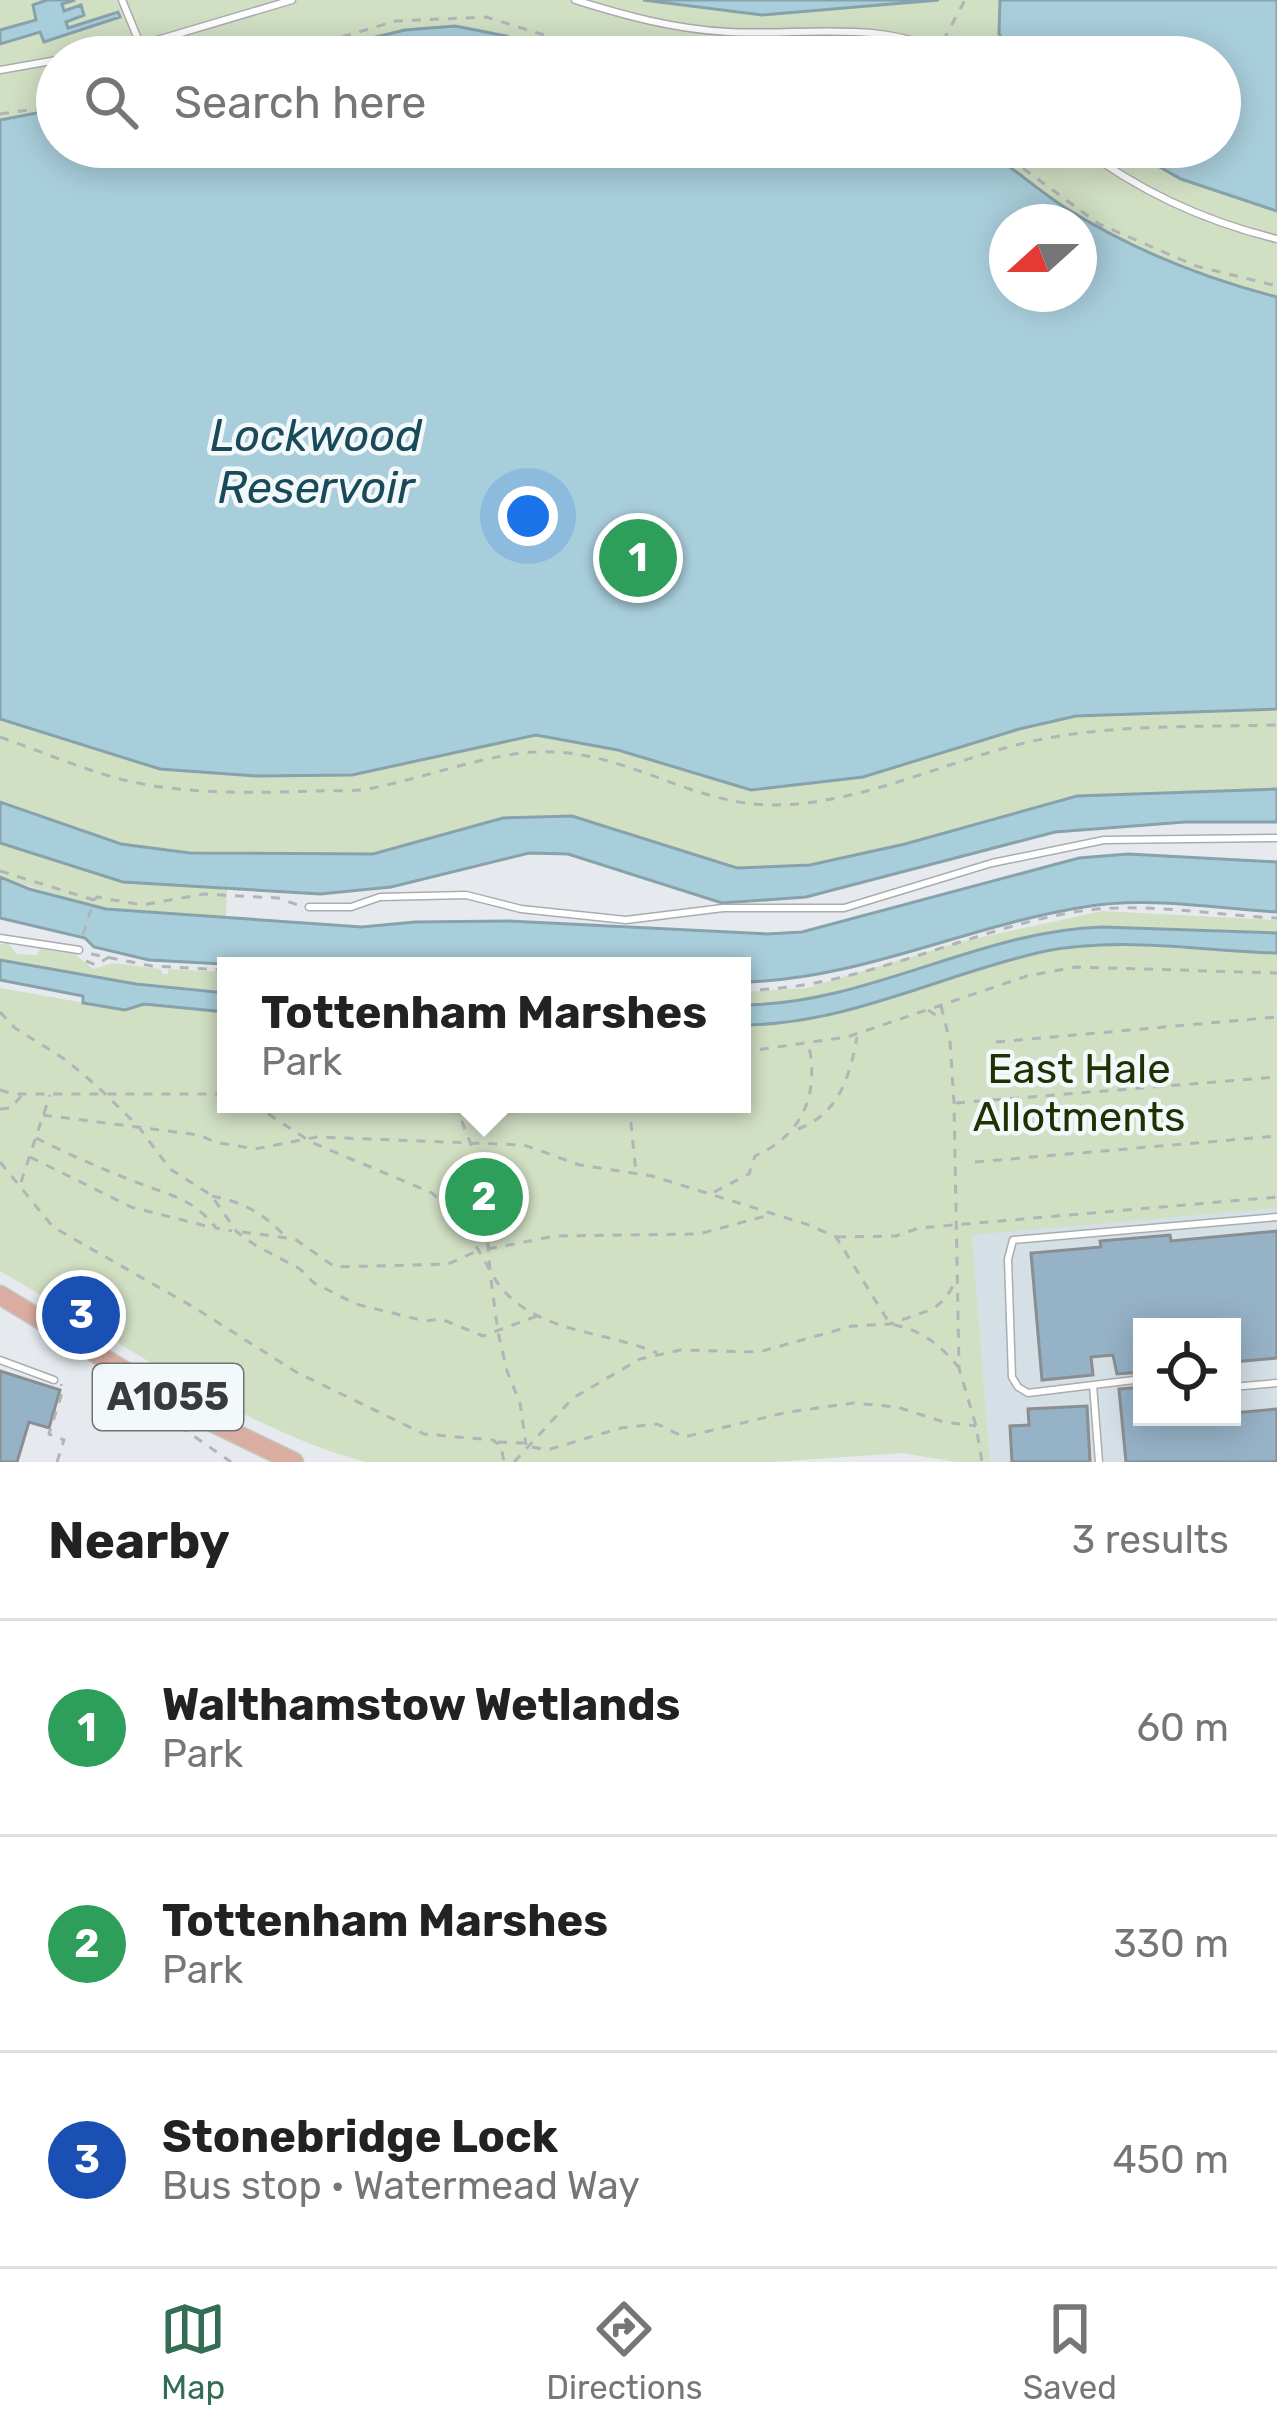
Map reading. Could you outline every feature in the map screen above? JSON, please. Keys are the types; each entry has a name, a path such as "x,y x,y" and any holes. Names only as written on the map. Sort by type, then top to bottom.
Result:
{"main road":[{"name":"A1055","path":"0,1295 197,1415 294,1462"}],"lane":[{"path":"122,0 138,36"},
{"path":"171,36 292,0"},
{"path":"575,0 680,28 850,30 903,36"},
{"path":"0,70 36,64"},
{"path":"1114,168 1190,210 1277,239"},
{"path":"309,908 352,907 380,897 466,895 521,909 626,920 699,909 844,908 992,863 1082,844 1277,838"},
{"path":"0,938 80,952"},
{"path":"1133,1380 1028,1393 1018,1387 1012,1377 1008,1259 1013,1240 1277,1217"},
{"path":"0,1360 54,1380"},
{"path":"1241,1386 1277,1383"},
{"path":"1094,1385 1099,1462"}],"path":[{"path":"946,36 965,0"},
{"path":"345,36 396,21 486,16 549,36"},
{"path":"0,114 36,109"},
{"path":"1023,168 1099,224 1196,266 1277,286"},
{"path":"0,737 119,778 157,786 264,793 370,789 522,753 558,752 595,755 714,796 766,805 815,802 1076,733 1277,725"},
{"path":"0,871 94,903"},
{"path":"82,939 97,897 134,905 203,894 278,898 309,908"},
{"path":"751,990 827,981 960,940 1072,913 1124,909 1277,918"},
{"path":"80,952 93,966 109,957"},
{"path":"98,956 152,966 217,970"},
{"path":"751,1051 858,1034 1027,976 1076,967 1277,973"},
{"path":"941,1005 954,1103 959,1368 982,1462"},
{"path":"928,1010 945,1021"},
{"path":"0,1012 105,1094 138,1126 170,1168 211,1196 237,1232 300,1269 314,1283 356,1304 425,1321 441,1319 484,1336 536,1316"},
{"path":"996,1042 1277,1017"},
{"path":"712,1193 749,1174 755,1156 779,1145 796,1129 815,1123 848,1084 858,1034"},
{"path":"796,1129 814,1073 808,1044"},
{"path":"954,1103 1277,1077"},
{"path":"0,1090 217,1094"},
{"path":"20,1185 51,1093"},
{"path":"0,1109 14,1106 23,1094"},
{"path":"267,1113 306,1139 432,1193 446,1205 508,1296 536,1316 658,1354"},
{"path":"458,1113 485,1189 486,1249 498,1332 528,1446"},
{"path":"630,1113 637,1175"},
{"path":"43,1115 199,1135 255,1149 306,1139 524,1145 580,1165 712,1193 836,1237 896,1236 919,1228 1277,1197"},
{"path":"975,1162 1277,1136"},
{"path":"36,1138 86,1163 160,1188 204,1214 216,1228"},
{"path":"30,1157 131,1207 216,1228 286,1238 312,1249 335,1268 448,1264 479,1250"},
{"path":"0,1162 53,1227 320,1386 424,1434 547,1450 620,1428 657,1424 684,1437 854,1402 976,1426"},
{"path":"211,1196 238,1199 267,1217 286,1238"},
{"path":"486,1249 555,1236 699,1234 775,1214"},
{"path":"836,1237 890,1324 929,1339 959,1368"},
{"path":"514,1462 573,1399 623,1367 658,1354 700,1349 759,1352 846,1328 890,1324 933,1309 957,1279"},
{"path":"54,1380 63,1386 49,1434 64,1440 57,1462"},
{"path":"166,1416 231,1462"},
{"path":"497,1442 504,1462"}],"shaded area":[{"path":"1277,1208 1277,1462 990,1462 972,1234"}],"green space":[{"name":"Lockwood Reservoir","path":"0,0 1277,0 1277,822 1185,822 1055,832 806,897 722,903 567,854 529,853 391,887 320,894 227,888 226,917 98,908 0,877"},
{"path":"1102,911 1277,920 1277,933 1061,929 832,995 751,1005 751,991 807,988 960,942"},
{"path":"7,942 17,954 37,955 40,949 75,954 93,969 113,963 161,969 162,974 168,974 168,969 217,972 217,992 136,984 0,960 0,945"},
{"name":"East Hale Allotments","path":"1074,947 1277,953 1277,1208 972,1235 990,1462 902,1453 773,1462 365,1462 318,1447 224,1404 0,1271 0,988 125,1010 144,1004 217,1011 217,1113 751,1113 751,1024 825,1014 985,966"}],"water":[{"path":"75,0 62,4 64,11 81,5 84,15 66,22 68,28 118,12 120,17 62,36 42,36 40,32 0,44 0,30 36,20 33,5"},
{"path":"643,0 939,0 762,15"},
{"path":"1000,0 1277,0 1277,211 1162,168 1241,168 1241,36 999,34"},
{"path":"455,26 506,36 380,36"},
{"name":"Lockwood Reservoir","path":"36,113 36,168 1010,168 1060,204 989,204 989,312 1097,312 1097,226 1194,271 1277,297 1277,709 1076,716 863,777 751,790 618,750 536,735 352,775 256,776 160,769 0,719 0,120"},
{"path":"1277,789 1277,822 1185,822 1055,832 806,897 722,903 568,854 529,853 391,887 320,894 123,882 0,843 0,802 121,844 190,853 373,854 503,818 572,816 737,868 810,865 1077,796"},
{"path":"1128,854 1277,862 1277,912 1156,903 1084,907 829,972 751,981 751,957 217,957 217,964 149,960 94,947 85,938 0,918 0,877 106,909 362,927 509,921 767,934 802,932 1079,858"},
{"path":"1102,927 1277,933 1277,953 1132,945 1074,947 1008,960 820,1017 751,1025 751,1004 834,993 1056,932"},
{"path":"0,960 136,984 217,992 217,1011 144,1004 125,1010 83,1003 83,996 0,980"}],"building":[{"path":"1277,1231 1277,1358 1241,1361 1241,1318 1133,1318 1133,1373 1117,1374 1113,1355 1091,1357 1093,1375 1042,1380 1031,1253 1170,1235 1171,1241"},
{"path":"0,1371 60,1390 49,1428 29,1422 17,1462 0,1462"},
{"path":"1133,1388 1133,1426 1241,1426 1241,1412 1277,1409 1277,1462 1126,1462 1119,1389"},
{"path":"1087,1406 1090,1462 1012,1462 1010,1426 1029,1425 1028,1409"}],"place":[{"name":"Walthamstow Wetlands","path":"638,558"},
{"name":"Tottenham Marshes","path":"484,1197"},
{"name":"Stonebridge Lock","path":"81,1315"}]}
